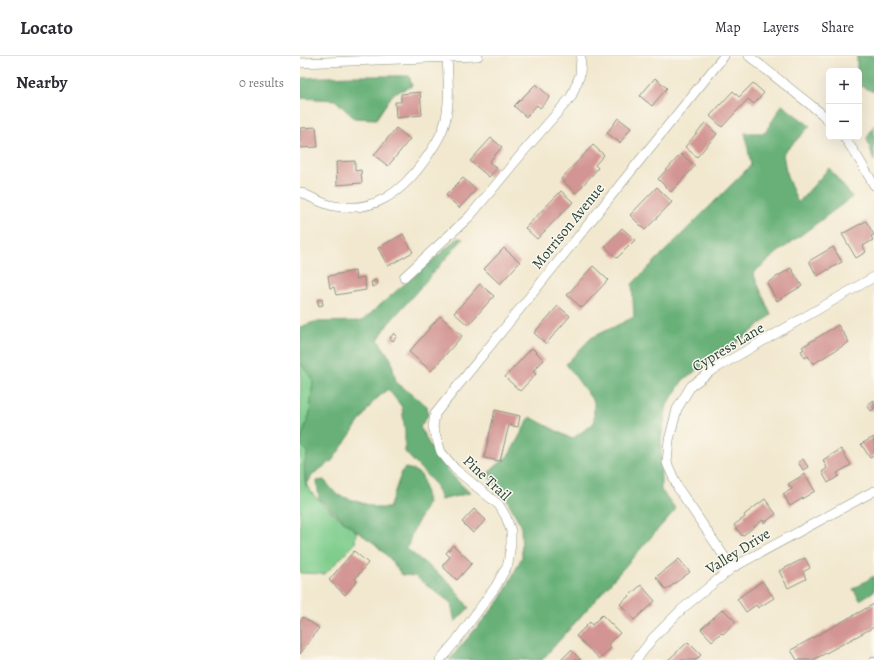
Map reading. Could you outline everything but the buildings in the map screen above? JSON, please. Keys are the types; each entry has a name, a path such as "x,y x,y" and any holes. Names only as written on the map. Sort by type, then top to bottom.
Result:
{"street":[{"path":"300,63 478,56"},
{"path":"404,277 470,216 571,97 580,75 581,56"},
{"name":"Morrison Avenue","path":"435,414 724,56"},
{"path":"749,56 826,119"},
{"path":"300,192 333,206 356,208 382,201 403,186 438,141 446,120 449,100 447,58"},
{"path":"846,140 858,156 874,185"},
{"name":"Cypress Lane","path":"732,568 678,488 667,463 669,440 677,409 691,386 711,371 874,277"},
{"name":"Pine Trail","path":"435,414 433,427 441,452 455,469 499,505 511,530 512,544 508,564 496,586 456,641 440,660"},
{"name":"Valley Drive","path":"636,660 653,638 682,609 732,568 874,491"}],"green space":[{"path":"857,56 874,56 874,92 862,86 862,68 857,68"},
{"path":"409,76 412,86 393,94 376,119 354,118 335,100 300,98 300,78"},
{"path":"782,105 810,126 783,154 787,177 798,203 829,168 852,197 777,253 753,273 771,315 750,333 683,380 667,405 661,439 661,490 676,509 542,660 449,660 501,599 522,557 521,525 506,498 487,474 509,455 530,417 572,439 594,423 594,402 566,364 591,338 634,317 632,284 751,165 745,133 765,133"},
{"path":"874,125 874,161 867,138"},
{"path":"458,238 463,239 388,324 378,340 391,359 396,382 427,406 428,415 420,427 430,446 448,470 470,493 441,500 435,484 405,452 405,431 402,407 388,389 373,402 332,461 313,474 306,486 304,465 308,452 300,444 300,442 310,413 313,380 301,364 300,365 300,327 314,322 362,321"},
{"path":"301,364 313,380 310,414 300,442"},
{"path":"300,444 308,452 304,474 305,483 311,492 323,504 356,531 355,544 325,574 300,573"},
{"path":"405,468 414,470 422,476 428,502 412,533 407,549 450,583 469,608 455,622 451,603 415,576 402,575 391,560 374,543 356,531 319,499 317,481 324,480 337,495 378,508 389,508 402,471"},
{"path":"874,576 874,591 860,600 853,589"}]}
